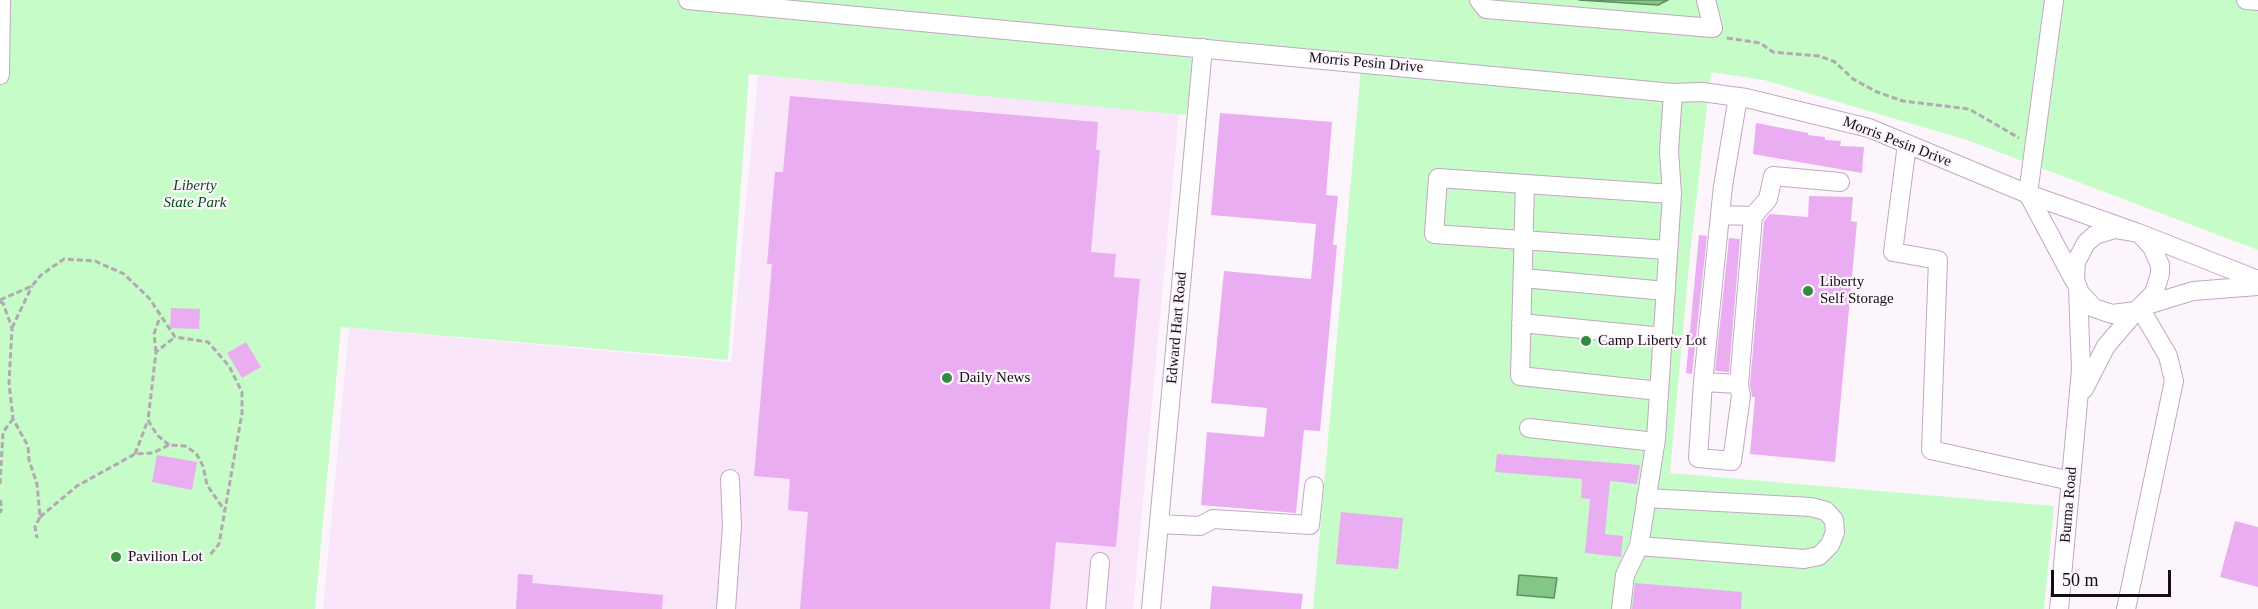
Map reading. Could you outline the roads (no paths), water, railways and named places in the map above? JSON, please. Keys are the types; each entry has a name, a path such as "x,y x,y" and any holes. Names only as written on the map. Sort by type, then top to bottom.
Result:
{"street":[{"path":"0,75 1,0"},
{"path":"2,50 14,0"},
{"name":"Morris Pesin Drive","path":"688,0 1673,93 1702,92 1738,97 1828,116 1869,128 2028,194 2258,280"},
{"path":"1479,0 1486,9 1713,28 1706,0"},
{"path":"2054,0 2028,194 2087,302 2103,312 2121,314 2193,291 2258,286"},
{"path":"2246,0 2258,1"},
{"name":"Edward Hart Road","path":"1151,609 1203,48"},
{"path":"1621,609 1625,575 1639,546 1655,442 1672,194 1669,152 1673,93"},
{"path":"1738,97 1720,215 1703,382 1698,458 1732,461 1741,396 1739,384 1752,216 1768,199 1773,176 1839,182"},
{"path":"1907,144 1893,252 1938,260 1930,450 2071,481"},
{"path":"1668,250 1434,234 1438,178 1672,194"},
{"path":"1525,184 1520,376 1659,391"},
{"path":"1720,215 1752,216"},
{"path":"2076,284 2079,252 2095,235 2115,229 2139,234 2157,256 2160,274 2154,293 2140,308"},
{"path":"1523,278 1666,291"},
{"name":"Burma Road","path":"2059,609 2082,351 2076,284"},
{"path":"2126,609 2174,381 2168,356 2140,308"},
{"name":"Burma Road","path":"2079,402 2106,346 2140,308"},
{"path":"1521,323 1663,337"},
{"path":"1703,382 1739,384"},
{"path":"1529,428 1655,442"},
{"path":"726,609 732,526 730,479"},
{"path":"1159,524 1200,526 1213,519 1310,525 1314,486"},
{"path":"1639,546 1804,559 1819,556 1830,545 1835,532 1834,520 1826,511 1811,507 1646,498"},
{"path":"1096,609 1100,562"}],"place":[{"name":"Liberty Self Storage","path":"1808,291"},
{"name":"Camp Liberty Lot","path":"1586,341"},
{"name":"Daily News","path":"947,378"},
{"name":"Pavilion Lot","path":"116,557"}],"park label":[{"name":"Liberty State Park","path":"195,194"}]}
